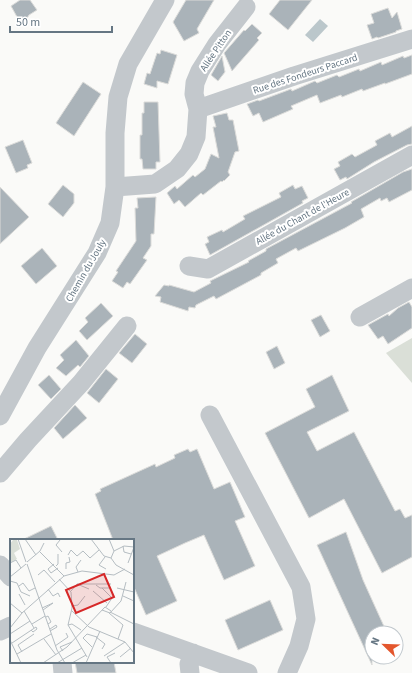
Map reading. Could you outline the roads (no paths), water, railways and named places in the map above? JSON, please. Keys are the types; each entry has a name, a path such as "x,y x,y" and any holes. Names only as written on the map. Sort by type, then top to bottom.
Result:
{"street":[{"name":"Chemin du Jouly","path":"0,416 37,348 97,253 110,223 115,187 115,133 118,97 128,64 165,0"},
{"name":"Allée Pitton","path":"115,187 155,184 177,169 189,154 196,137 198,109 194,94 195,83 200,71 218,44 246,7"},
{"name":"Rue des Fondeurs Paccard","path":"198,109 412,38"},
{"name":"Allée du Chant de l'Heure","path":"189,266 208,268 412,155"},
{"path":"360,317 412,288"},
{"path":"0,473 28,440 81,383 127,326"},
{"path":"210,415 301,587 306,619 299,646 287,673"},
{"path":"0,565 10,576"},
{"path":"0,631 10,626"},
{"path":"134,632 248,673"},
{"path":"190,673 189,664 193,653"},
{"path":"62,663 63,673"}]}
